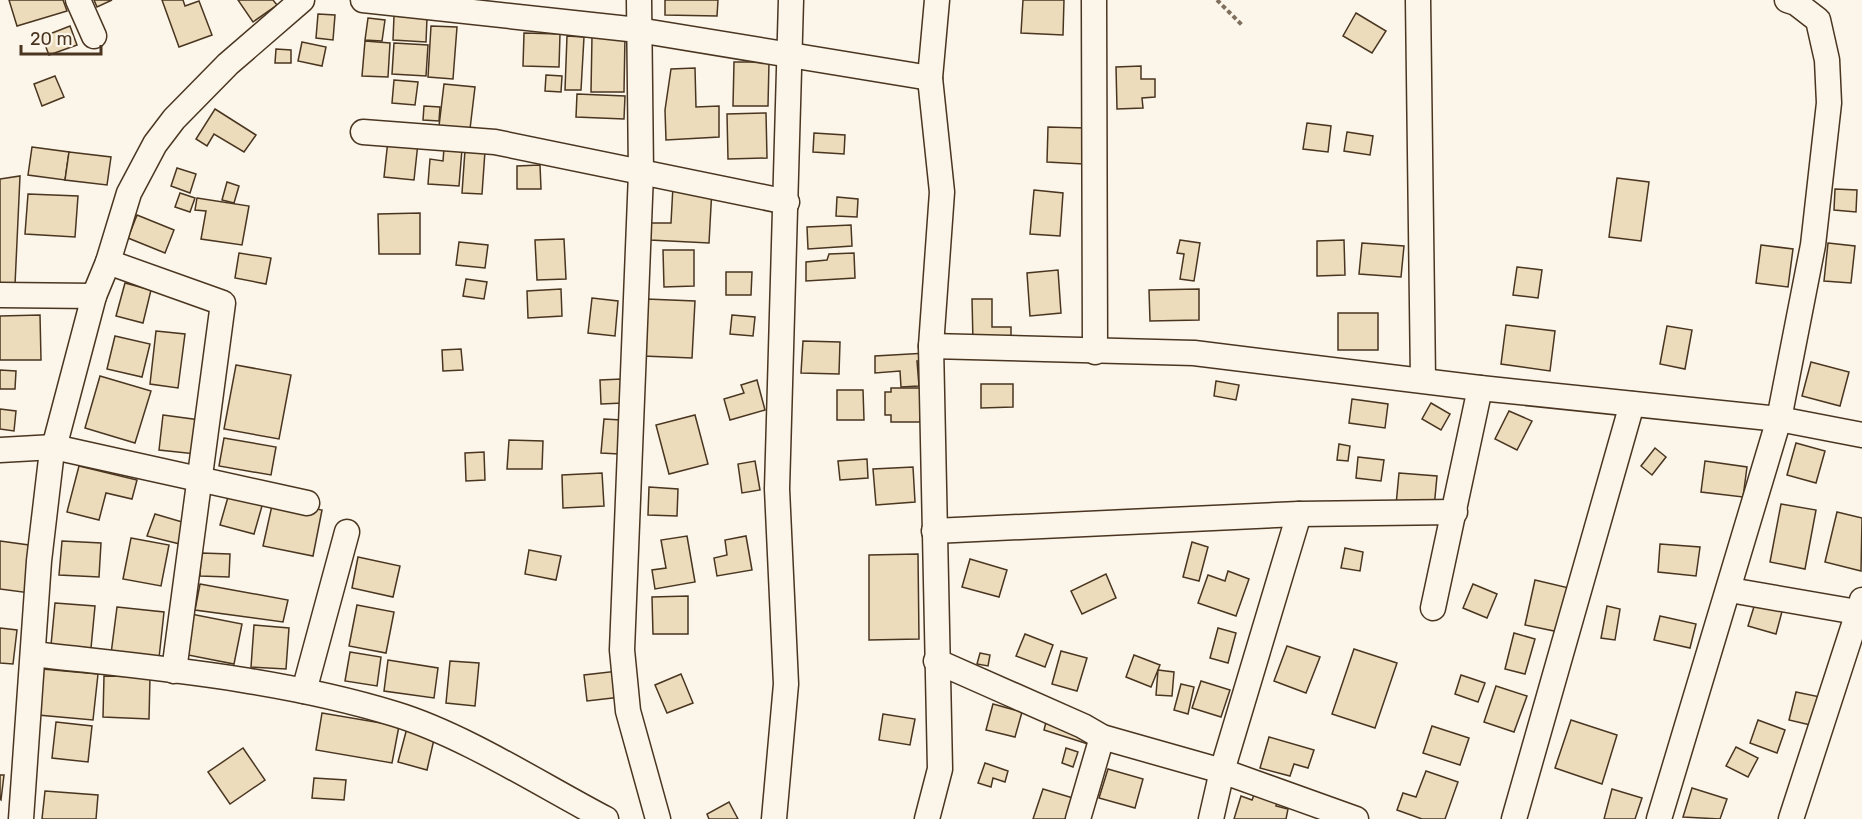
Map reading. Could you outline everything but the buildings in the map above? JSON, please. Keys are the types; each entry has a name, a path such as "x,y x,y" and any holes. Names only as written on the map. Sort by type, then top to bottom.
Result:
{"street":[{"path":"78,0 94,36"},
{"path":"21,819 39,561 54,447 94,296 108,261 129,193 155,144 174,119 228,64 302,0"},
{"path":"363,0 638,30 930,78"},
{"path":"639,0 641,173 622,651 628,711 658,819"},
{"path":"774,819 786,684 777,489 779,335 787,202 790,0"},
{"path":"927,819 940,768 931,346 942,192 930,78 937,0"},
{"path":"1094,0 1095,352"},
{"path":"1418,0 1423,380"},
{"path":"1659,819 1730,590 1779,419 1813,245 1829,103 1827,60 1818,20 1796,3 1787,0"},
{"path":"363,132 495,142 787,202"},
{"path":"108,261 223,303 174,671"},
{"path":"0,295 94,296"},
{"path":"931,346 1194,353 1480,388 1779,419 1862,435"},
{"path":"1433,608 1480,388"},
{"path":"1514,819 1632,404"},
{"path":"0,450 54,447 307,503"},
{"path":"934,531 1299,513 1455,512"},
{"path":"1211,819 1222,771 1299,513"},
{"path":"304,692 347,532"},
{"path":"1730,590 1861,608 1791,819"},
{"path":"33,654 174,671 304,692 396,714 455,739 606,819"},
{"path":"936,661 1083,726 1102,738 1222,771 1356,819"},
{"path":"1078,819 1102,738"}],"path":[{"path":"1217,0 1243,26"}]}
